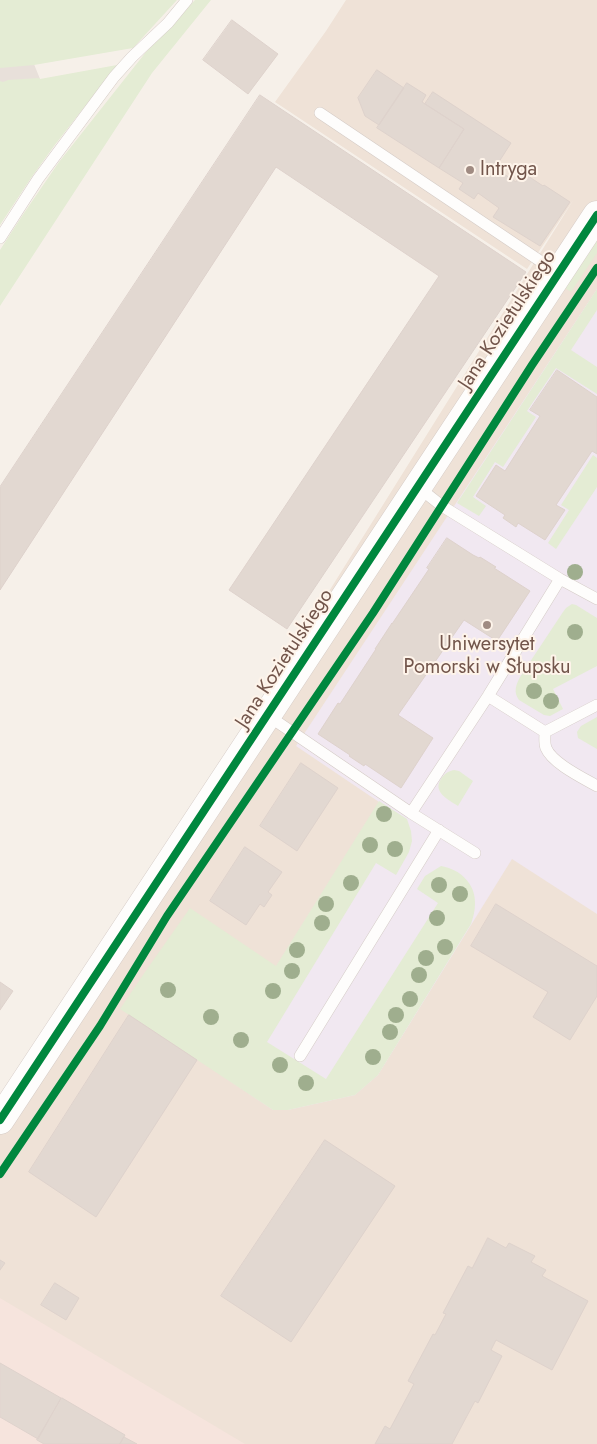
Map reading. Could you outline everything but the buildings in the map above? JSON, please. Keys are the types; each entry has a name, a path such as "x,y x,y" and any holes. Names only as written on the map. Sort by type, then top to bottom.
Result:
{"street":[{"name":"Jana Kozietulskiego","path":"0,1120 597,215"}],"lane":[{"path":"0,238 38,179 114,77 187,0"},
{"path":"320,113 558,273"},
{"path":"418,487 442,506 560,579 597,599"},
{"path":"411,812 488,696 560,579"},
{"path":"488,696 545,732"},
{"path":"545,732 597,705"},
{"path":"267,715 474,853"},
{"path":"545,732 546,748 550,755 597,786"},
{"path":"300,1056 438,830"}],"shaded area":[{"path":"346,0 597,0 597,1444 0,1444 0,1118 574,199 527,269 275,102"},
{"path":"25,42 40,79 0,122 0,49"},
{"name":"Uniwersytet Pomorski w Słupsku","path":"597,289 597,914 512,859 378,1075 355,1095 288,1110 273,1110 212,1069 379,802 296,746"},
{"path":"0,1298 245,1444 0,1444"}],"green space":[{"path":"0,0 177,0 133,48 34,65 0,68"},
{"path":"195,0 211,0 152,73 0,306 0,250 59,162 146,52"},
{"path":"117,65 54,146 0,225 0,81 40,79"},
{"path":"597,239 597,253 571,292 565,288"},
{"path":"597,289 597,310 571,350 597,367 597,394 556,368 527,411 536,417 503,467 495,462 473,497 486,506 479,516 457,503"},
{"path":"593,455 597,458 597,487 556,549 548,543 569,510 561,505"},
{"path":"572,604 597,618 597,666 553,689 563,709 550,716 544,715 519,700 516,694 516,686 563,612"},
{"path":"597,717 597,749 578,738 577,732 581,726"},
{"path":"454,770 459,771 473,781 458,806 446,798 439,788 443,776"},
{"path":"379,801 407,819 412,841 409,852 396,875 376,863 267,1042 326,1079 438,903 417,889 425,876 441,866 454,870 470,884 475,897 475,907 471,924 378,1075 355,1095 288,1110 273,1110 120,1009 190,908 276,966"}],"cycle path":[{"path":"0,1120 597,215"},
{"path":"0,1174 100,1026 167,916 373,613 532,365 597,268"}],"place":[{"name":"Intryga","path":"470,170"},
{"name":"Uniwersytet Pomorski w Słupsku","path":"487,625"}]}
